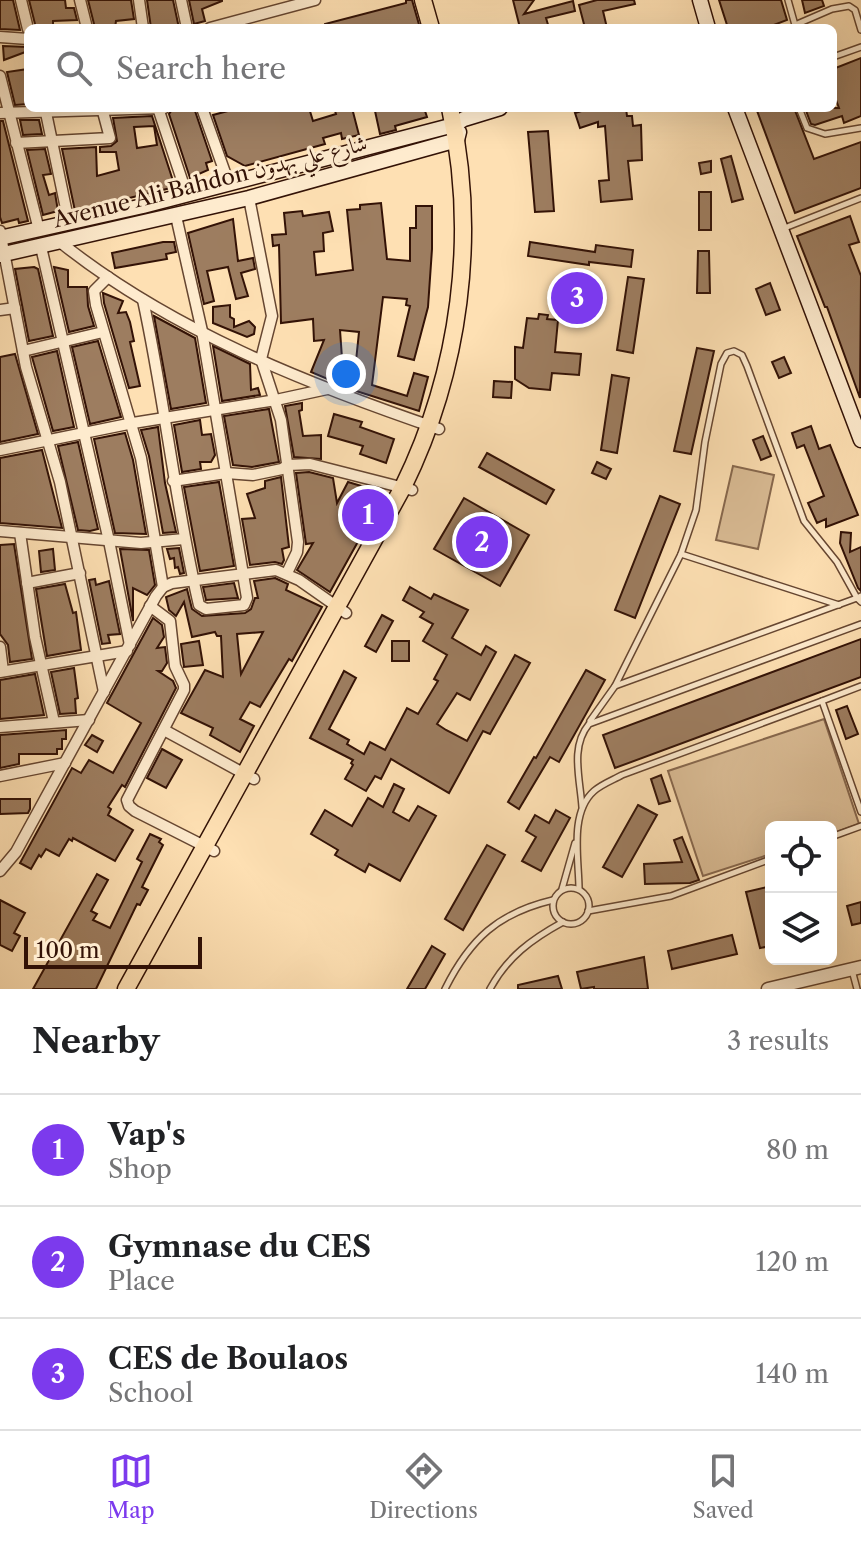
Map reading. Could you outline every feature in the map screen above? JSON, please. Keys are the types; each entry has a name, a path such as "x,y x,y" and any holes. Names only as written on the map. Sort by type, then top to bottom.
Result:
{"main road":[{"path":"423,0 430,24"},
{"path":"434,0 441,24"},
{"path":"700,0 707,24"},
{"path":"138,989 209,850 408,489 435,428 460,352 472,272 471,179 457,120 486,112"},
{"path":"737,112 861,440"},
{"name":"Avenue Ali Bahdon شارع علي بهدون","path":"1,236 187,195 457,120"},
{"name":"Avenue Ali Bahdon شارع علي بهدون","path":"2,254 249,198 457,120"},
{"path":"126,989 209,850"}],"street":[{"path":"21,0 27,24"},
{"path":"80,0 86,24"},
{"path":"139,0 142,24"},
{"path":"181,0 186,24"},
{"path":"225,24 315,0"},
{"path":"0,37 24,39"},
{"path":"0,76 4,113 13,131 39,230"},
{"path":"4,113 24,112"},
{"path":"46,112 69,223"},
{"path":"16,143 110,138 103,112"},
{"path":"161,112 187,195"},
{"path":"203,112 229,184"},
{"path":"0,135 13,131"},
{"path":"249,198 272,316 261,359 276,400 298,542 297,552 287,573"},
{"path":"143,300 156,359 184,539 202,609 244,605 247,598 202,331 176,216"},
{"path":"1,236 23,351 73,538 104,692"},
{"path":"60,242 143,300 202,331 327,389 435,428"},
{"path":"41,247 109,541 128,648"},
{"path":"108,277 94,291 103,332 133,423 147,485 163,587"},
{"path":"0,310 15,308"},
{"path":"23,351 103,332"},
{"path":"0,450 327,389"},
{"path":"173,481 226,473 253,475 288,465 328,467 408,489"},
{"path":"0,531 155,543 184,539"},
{"path":"20,533 54,722"},
{"path":"0,871 16,852 163,587 193,580 276,570 287,573 342,610"},
{"path":"27,583 80,573"},
{"path":"150,606 170,621 175,666 184,685 183,695 127,800 129,806 209,850"},
{"path":"0,647 2,672 128,648"},
{"path":"0,727 89,720"},
{"path":"164,730 249,777"},
{"path":"0,776 65,763"},
{"path":"768,989 856,968"}],"lane":[{"path":"788,0 794,24"},
{"path":"829,0 832,9"},
{"path":"799,24 832,9 849,6 855,10 861,30"},
{"path":"837,56 861,47"},
{"path":"801,112 807,128 825,134 861,128"},
{"path":"781,230 861,198"},
{"path":"445,989 468,950 491,926 526,906 553,900 562,889 582,808 577,746 579,736 615,686 681,554 696,510 705,442 721,364 727,353 734,351 742,355 747,366 807,528 837,562 860,599 615,686"},
{"path":"681,554 839,605"},
{"path":"589,724 861,624"},
{"path":"582,808 592,792 622,775 861,686"},
{"path":"822,701 861,812"},
{"path":"837,835 861,826"},
{"path":"490,989 499,972 534,938 563,922 579,922 588,911 588,899 579,889 577,838"},
{"path":"588,911 671,896 765,861"},
{"path":"562,889 579,889"},
{"path":"553,900 554,913 563,922"},
{"path":"856,968 857,989"}],"shaded area":[{"path":"733,466 774,475 758,549 716,540"},
{"path":"824,719 859,824 837,832 837,821 765,821 765,856 703,876 668,771"}],"building":[{"path":"0,0 13,0 20,30 0,29"},
{"path":"29,0 65,0 66,8 74,8 77,20 53,21 53,24 35,24"},
{"path":"88,0 131,0 134,19 116,21 116,24 94,24"},
{"path":"147,0 173,0 178,24 150,24"},
{"path":"189,0 222,1 202,9 205,21 194,24"},
{"path":"406,0 412,0 419,24 325,24 406,3"},
{"path":"513,0 534,0 524,14 573,1 575,11 546,18 548,24 519,24"},
{"path":"597,0 634,0 635,4 603,11 606,24 584,24 579,5"},
{"path":"719,0 781,0 787,20 776,24 727,24"},
{"path":"802,0 822,0 824,6 805,13"},
{"path":"3,46 24,47 24,52 4,60"},
{"path":"861,58 861,116 844,123 842,116 811,124 806,112 837,112 839,108 837,67"},
{"path":"24,70 24,104 15,105 7,72"},
{"path":"195,112 212,161 206,163 208,170 190,178 169,114"},
{"path":"224,112 310,112 313,121 335,112 353,112 359,135 342,139 341,133 323,138 325,144 245,166 227,156 213,115"},
{"path":"375,112 425,112 427,117 395,126 396,130 380,134"},
{"path":"626,112 627,116 632,116 633,126 641,125 642,160 628,161 632,199 601,202 599,181 609,180 605,126 598,127 598,122 580,128 575,113"},
{"path":"757,112 796,112 814,159 861,142 861,188 795,213"},
{"path":"152,116 175,187 75,211 62,149 96,147 97,176 119,170 116,152 100,152 100,147 111,146 117,141 113,118","holes":["154,126 157,145 137,148 134,127"]},
{"path":"20,120 39,120 42,134 23,135"},
{"path":"0,121 3,121 28,221 19,223 18,219 2,223 0,217"},
{"path":"548,131 554,211 535,212 528,132"},
{"path":"45,149 51,174 43,175 49,195 55,193 58,211 43,215 27,150"},
{"path":"731,156 743,199 732,202 721,159"},
{"path":"711,161 711,172 701,174 699,163"},
{"path":"699,192 711,192 711,230 699,230"},
{"path":"381,203 387,259 410,261 410,228 416,228 416,206 432,206 428,307 414,360 398,356 410,306 406,305 407,299 383,297 372,385 407,396 414,373 428,377 419,411 353,390 359,332 340,330 344,386 311,372 324,340 314,341 313,319 281,323 279,245 273,246 272,235 286,234 284,213 302,211 303,216 329,212 333,231 323,233 324,251 314,252 316,275 353,270 347,210"},
{"path":"850,216 859,242 849,245 861,276 860,398 797,236"},
{"path":"233,219 238,261 253,258 255,269 241,273 248,296 236,299 228,267 207,271 214,301 204,304 188,233"},
{"path":"174,242 176,252 166,254 167,259 115,268 112,253"},
{"path":"530,242 595,252 596,245 633,250 631,267 589,262 589,265 528,256"},
{"path":"698,251 709,251 710,293 697,293"},
{"path":"54,267 68,270 68,287 87,287 94,326 69,332"},
{"path":"15,269 38,269 53,336 29,341"},
{"path":"628,277 644,279 633,353 617,350"},
{"path":"770,283 780,310 766,315 756,289"},
{"path":"103,293 123,301 118,313 126,312 130,322 134,341 130,342 140,386 129,388"},
{"path":"230,305 234,327 249,321 255,327 254,334 247,337 213,323 213,307"},
{"path":"539,314 558,320 555,352 581,354 579,375 552,373 550,390 529,388 515,379 515,347 523,348 527,318 538,319"},
{"path":"154,316 195,338 206,403 171,409"},
{"path":"98,341 121,417 90,424 72,347"},
{"path":"213,346 250,364 251,390 258,388 260,395 222,401"},
{"path":"697,348 714,351 691,454 674,451"},
{"path":"57,351 74,427 53,431 32,357"},
{"path":"15,354 38,434 0,442 0,357"},
{"path":"784,357 791,373 779,378 772,362"},
{"path":"612,375 629,378 617,453 601,450"},
{"path":"494,381 512,382 511,398 493,397"},
{"path":"302,403 302,410 299,411 303,436 321,435 321,459 294,457 285,406"},
{"path":"269,409 279,462 252,467 233,465 224,416"},
{"path":"334,414 362,422 360,427 394,439 386,463 360,454 363,446 328,436"},
{"path":"200,420 202,435 211,434 215,455 211,462 200,462 201,469 182,472 174,425"},
{"path":"811,426 819,449 830,445 858,515 826,527 826,519 817,523 808,503 824,496 804,445 797,448 792,433"},
{"path":"158,427 165,483 176,532 163,533 141,430"},
{"path":"125,433 146,534 115,533 94,439"},
{"path":"763,436 771,456 761,460 753,440"},
{"path":"78,442 98,529 90,531 78,530 58,446"},
{"path":"42,450 62,528 0,523 0,458"},
{"path":"487,453 554,490 546,504 479,467"},
{"path":"597,462 611,469 606,479 592,473"},
{"path":"309,472 333,478 337,503 348,482 385,493 330,592 297,570 313,543 306,544 296,473"},
{"path":"281,477 289,547 282,549 282,564 250,565 242,519 255,518 247,494 265,488 265,481"},
{"path":"219,482 234,566 200,571 184,487"},
{"path":"660,496 680,504 635,618 615,610"},
{"path":"464,498 529,535 500,586 434,549"},
{"path":"841,532 851,533 850,552 861,547 861,591 840,543"},
{"path":"14,544 32,659 10,662 8,645 0,634 0,545"},
{"path":"179,548 184,573 180,574 167,549"},
{"path":"53,549 55,570 41,572 39,551"},
{"path":"120,549 149,550 155,585 147,595 133,588 133,621"},
{"path":"275,578 288,584 286,590 322,607 292,661 289,659 260,707 250,702 240,719 254,726 240,752 210,735 213,728 181,713 205,670 223,677 221,636 215,632 192,637 184,602 176,616 169,610 166,597 187,589 192,609 202,616 245,613 258,598 254,581","holes":["263,632 241,674 237,634"]},
{"path":"95,579 96,585 109,581 120,634 108,635 110,643 102,644 89,580"},
{"path":"234,583 238,598 206,600 203,587"},
{"path":"65,584 73,613 76,612 81,650 47,656 36,589"},
{"path":"410,587 431,599 434,594 468,610 452,638 481,655 486,646 496,652 470,700 457,693 437,724 446,730 467,741 515,655 530,663 490,734 483,731 449,793 391,759 381,779 375,776 366,791 345,779 353,760 310,738 344,671 356,678 329,729 349,740 347,744 364,754 370,742 385,750 407,708 418,714 438,681 434,679 447,655 423,641 433,624 420,617 424,612 403,600"},
{"path":"382,615 393,621 376,652 365,646"},
{"path":"153,618 162,625 164,637 157,648 165,647 167,663 162,671 158,671 173,681 176,688 125,787 122,785 108,807 111,809 108,815 133,830 115,861 73,838 72,841 69,839 59,856 46,849 31,869 20,863 72,768 81,773 89,760 113,773 141,723 107,703"},
{"path":"861,639 861,677 615,768 603,735"},
{"path":"199,641 203,665 184,667 181,644"},
{"path":"392,641 409,641 409,661 392,661"},
{"path":"74,668 78,698 75,699 76,713 60,714 51,672"},
{"path":"586,670 605,680 559,762 550,757 519,809 508,802"},
{"path":"35,674 44,715 0,719 0,680"},
{"path":"847,706 858,734 846,739 836,710"},
{"path":"66,730 66,739 62,739 62,749 57,749 57,754 19,754 19,764 0,768 0,735"},
{"path":"92,735 103,741 97,752 85,745"},
{"path":"162,749 182,760 166,788 147,778"},
{"path":"661,775 670,801 659,804 651,779"},
{"path":"394,784 404,789 393,812 409,821 418,806 436,816 400,881 369,864 365,872 335,855 338,850 311,834 325,810 352,826 368,798 383,807"},
{"path":"0,799 30,799 30,809 28,813 0,814"},
{"path":"638,805 657,815 622,877 603,867"},
{"path":"556,810 570,818 541,871 522,861 536,837 526,831 535,815 549,823"},
{"path":"150,834 161,839 159,842 163,845 142,887 148,890 140,905 137,904 96,989 33,989 97,874 108,880 91,911 97,914 93,920 110,928 142,862 137,859"},
{"path":"682,837 699,880 645,884 644,864 682,862 674,840"},
{"path":"487,845 505,855 463,930 445,919"},
{"path":"765,887 765,947 760,948 746,892"},
{"path":"0,900 25,913 14,933 20,936 12,951 0,945"},
{"path":"861,902 861,923 852,925 847,906"},
{"path":"732,935 737,954 672,969 668,951"},
{"path":"432,946 445,954 425,989 407,989"},
{"path":"644,957 648,989 581,989 577,972"},
{"path":"558,976 562,989 518,989 518,985"}],"place":[{"name":"CES de Boulaos","path":"577,298"},
{"name":"Vap's","path":"368,515"},
{"name":"Gymnase du CES","path":"482,542"}]}
